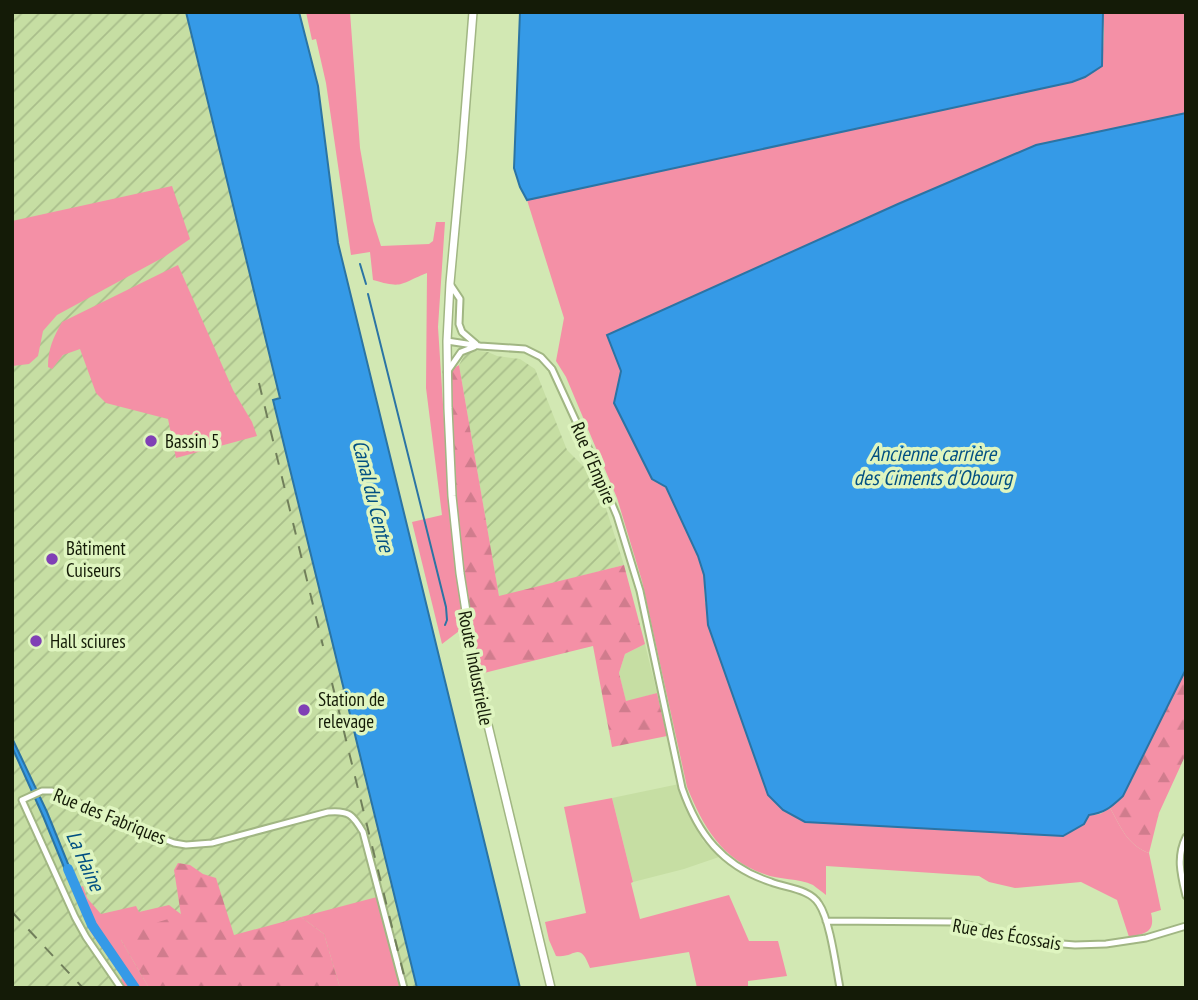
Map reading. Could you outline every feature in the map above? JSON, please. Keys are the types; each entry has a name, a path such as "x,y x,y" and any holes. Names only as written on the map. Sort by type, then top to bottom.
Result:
{"main road":[{"path":"447,341 473,12"},
{"name":"Route Industrielle","path":"447,341 453,504 469,638 485,721 551,988"}],"street":[{"path":"450,283 460,299 459,324 462,332 480,346"},
{"name":"Rue d'Empire","path":"447,341 525,349 541,357 552,369 610,496 621,528 640,591 682,788 692,814 704,835 726,859 768,881 813,897 821,906 826,921"},
{"path":"447,372 461,352 480,346"},
{"name":"Rue des Fabriques","path":"121,988 86,937 22,800 48,790 146,832 186,845 212,843 328,812 350,814 355,817 363,832 404,988"},
{"path":"1186,836 1179,855 1186,896"},
{"path":"826,921 840,988"},
{"name":"Rue des Écossais","path":"826,921 956,922 1038,942 1075,945 1107,944 1146,938 1186,926"}],"shaded area":[{"path":"12,12 186,12 280,398 273,400 417,988 12,988"},
{"path":"478,351 520,359 535,369 567,450 597,480 624,565 499,597 459,365 464,356"},
{"path":"645,644 657,693 626,702 619,673 625,654"},
{"path":"679,784 692,821 703,841 719,857 633,882 612,798"}],"green space":[{"path":"306,12 350,12 360,148 373,221 381,246 429,244 433,241 436,222 445,222 438,327 450,513 454,512 467,625 442,644 412,522 442,515 426,388 427,273 401,284 383,283 373,280 370,252 351,255 326,83 316,39 312,40"},
{"path":"1103,12 1186,12 1186,113 1036,145 607,335 621,371 614,404 666,487 698,556 704,575 705,603 1063,836 1084,824 1088,815 1100,814 1110,808 1130,840 1149,853 1161,910 1151,913 1152,925 1148,931 1129,937 1117,900 1081,882 1015,888 989,882 979,876 826,866 826,895 813,885 749,868 715,840 687,787 642,581 617,498 566,377 556,361 564,318 527,200 1072,82 1102,66"},
{"path":"172,186 190,239 164,257 57,315 43,331 38,356 29,364 12,366 12,221"},
{"path":"178,265 233,390 257,436 176,458 168,419 106,403 96,393 80,349 63,355 52,369 48,367 52,344 62,322"},
{"path":"459,365 499,596 624,565 645,644 625,654 619,673 626,701 657,693 667,736 612,747 593,646 476,675 460,573 447,372"},
{"path":"1186,669 1186,754 1159,813 1149,853 1130,840 1110,808 1123,795"},
{"path":"612,798 640,919 729,895 749,941 778,941 787,976 748,981 748,988 697,988 689,952 590,968 583,954 579,952 556,956 545,922 586,913 564,807"},
{"path":"178,863 190,865 203,874 216,878 234,935 301,917 324,934 340,988 149,988 121,940 123,933 181,915 174,870"},
{"path":"83,886 87,898 101,914 136,906 139,912 169,905 182,915 121,940 149,988 120,988 122,977 90,931 72,890"},
{"path":"377,897 400,988 340,988 324,934 301,917"}],"water":[{"name":"Canal du Centre","path":"186,12 299,12 318,86 338,243 520,988 417,988 273,400 280,398"},
{"path":"520,12 1103,12 1102,66 1072,82 527,200 514,168"},
{"name":"Ancienne carrière des Ciments d'Obourg","path":"1186,113 1186,669 1123,796 1108,809 1089,815 1084,824 1063,836 805,822 783,810 768,795 708,625 704,575 698,556 666,487 652,479 614,403 621,371 607,335 1036,145"},
{"path":"12,738 47,812 75,881 70,882 12,747"}],"waterway":[{"path":"360,264 366,284"},
{"path":"368,294 446,607 445,625"},
{"name":"La Haine","path":"68,869 92,925 135,988"}],"railway":[{"path":"259,383 323,646"},
{"path":"332,683 407,988"},
{"path":"12,912 83,988"}],"place":[{"name":"Bassin 5","path":"151,441"},
{"name":"Bâtiment Cuiseurs","path":"52,559"},
{"name":"Hall sciures","path":"36,641"},
{"name":"Station de relevage","path":"304,710"}]}
